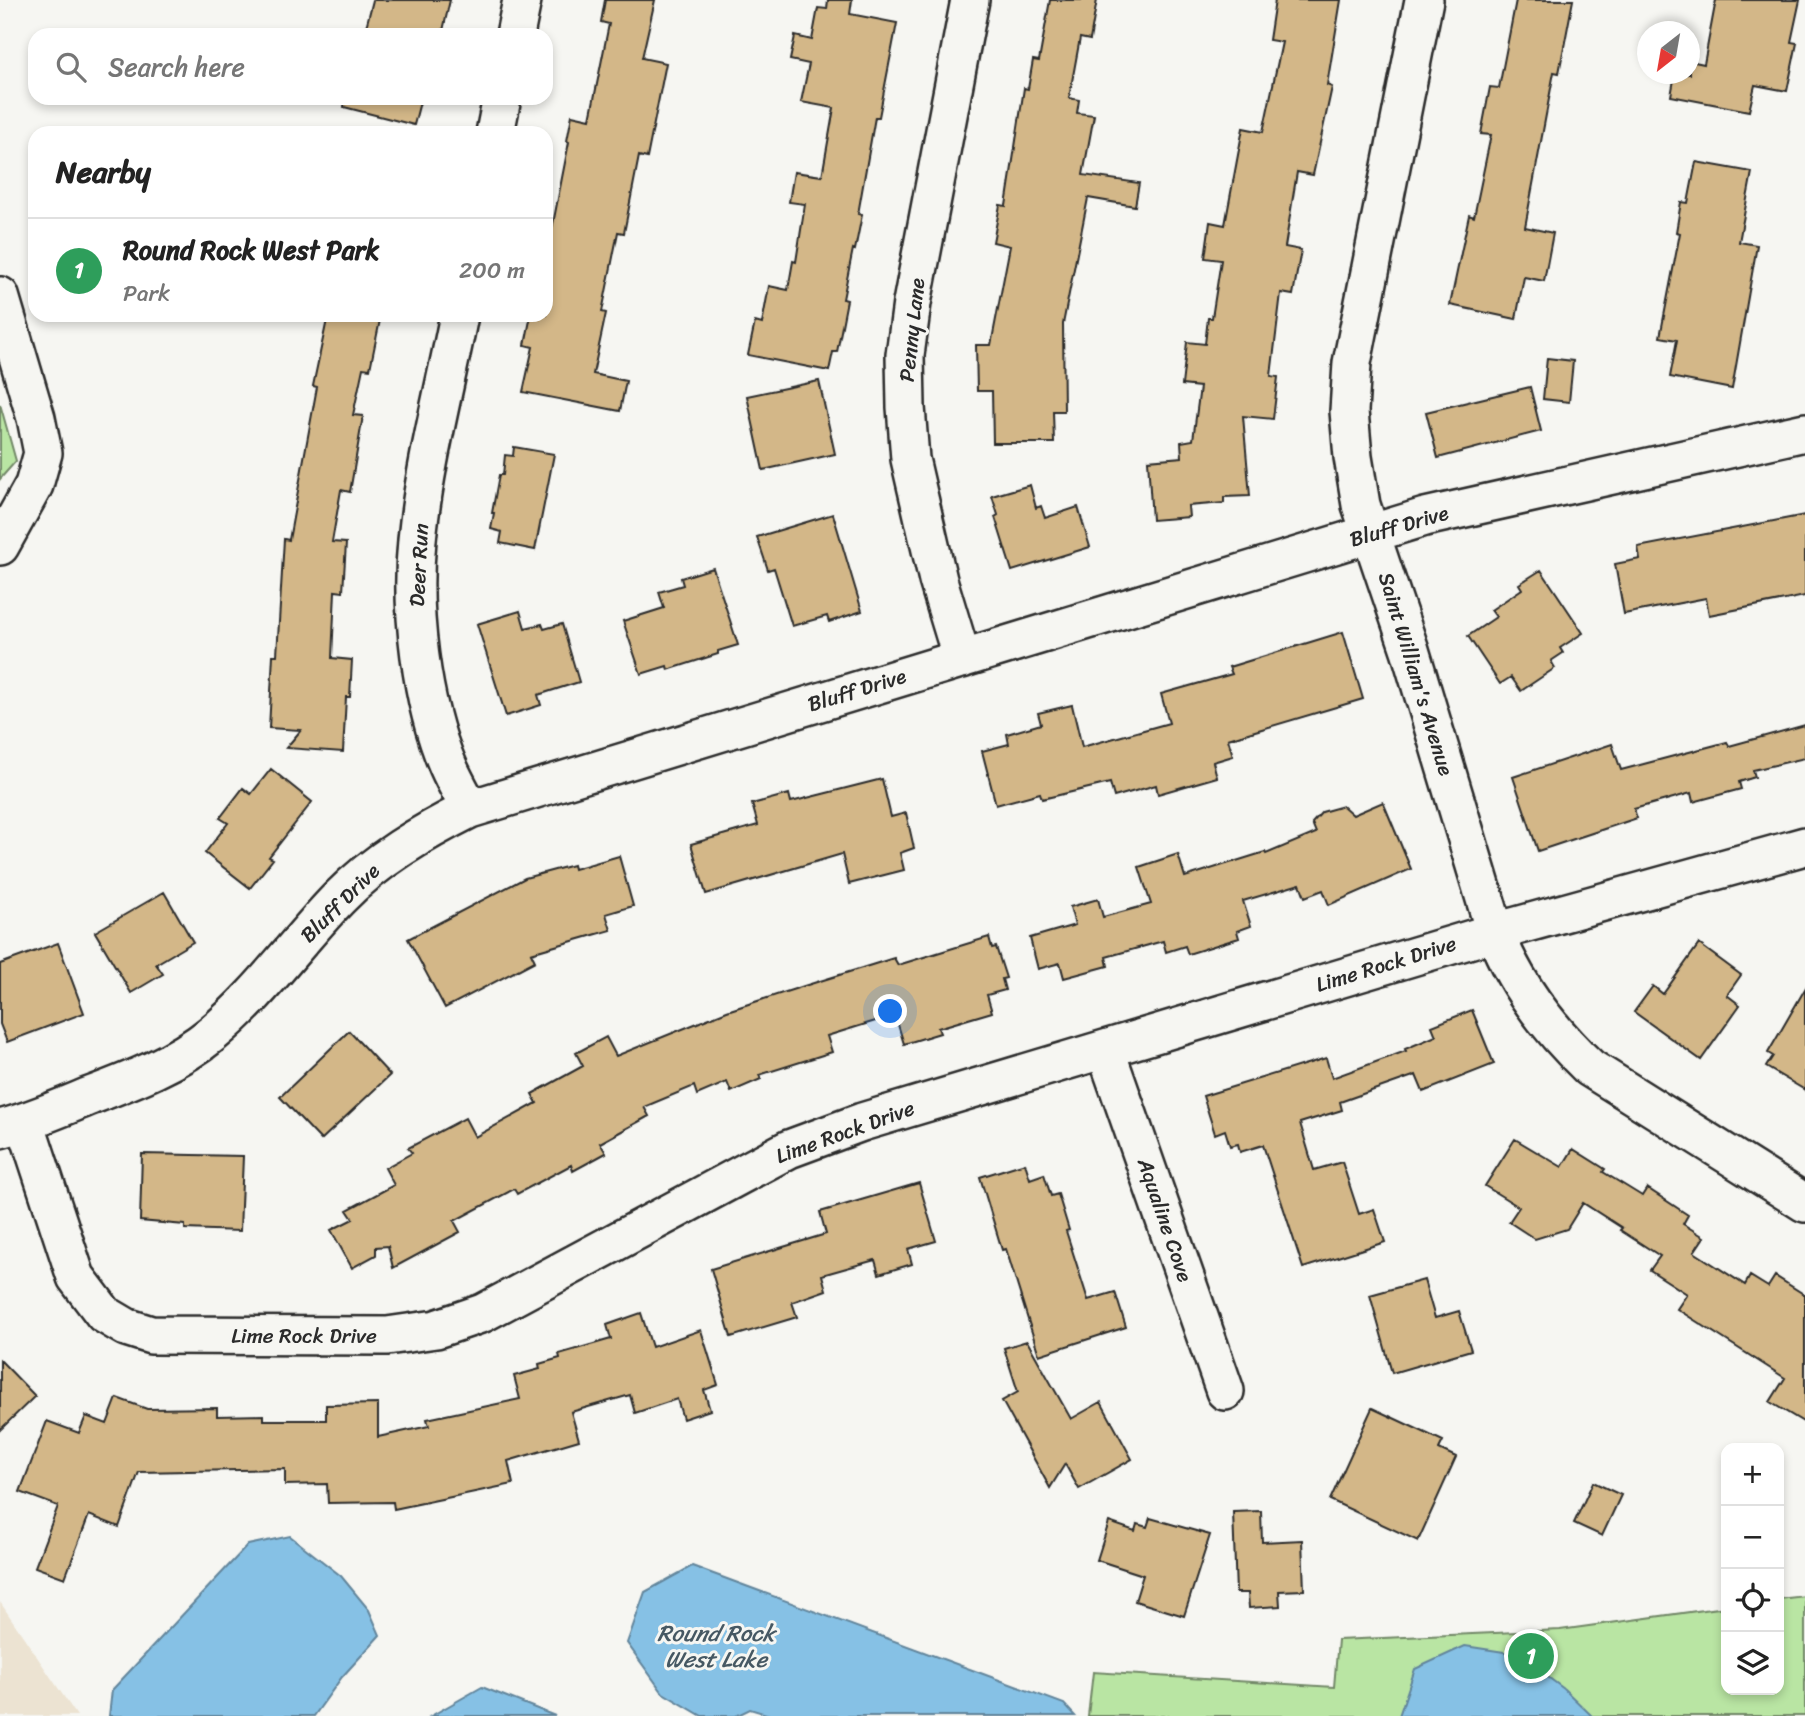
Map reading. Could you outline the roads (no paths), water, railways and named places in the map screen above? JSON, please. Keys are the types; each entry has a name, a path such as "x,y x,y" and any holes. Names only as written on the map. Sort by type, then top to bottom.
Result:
{"street":[{"path":"516,28 522,0"},
{"name":"Penny Lane","path":"962,659 938,580 910,459 905,355 912,303 970,0"},
{"name":"Saint William's Avenue","path":"1424,0 1352,363 1349,411 1361,505 1410,650 1495,932 1503,954 1526,994 1565,1044 1590,1069 1805,1203"},
{"path":"496,126 501,105"},
{"path":"0,296 36,418 43,453 34,485 0,545"},
{"name":"Deer Run","path":"458,322 425,487 417,541 414,596 419,650 439,741 470,809"},
{"name":"Bluff Drive","path":"12,1126 171,1062 211,1035 246,1003 340,897 379,863 422,833 470,809 1425,517 1805,432"},
{"name":"Lime Rock Drive","path":"12,1126 76,1277 104,1314 126,1327 151,1335 387,1336 436,1329 484,1312 789,1149 862,1122 1495,932 1805,846"},
{"name":"Aqualine Cove","path":"1105,1049 1225,1391"}],"water":[{"path":"290,1536 341,1576 369,1610 380,1635 342,1677 314,1716 109,1716 112,1690 248,1545"},
{"name":"Round Rock West Lake","path":"692,1566 1064,1704 1075,1716 773,1716 750,1709 736,1716 702,1716 663,1693 627,1643 645,1592"},
{"path":"1465,1646 1517,1654 1564,1689 1592,1716 1399,1716 1415,1669"},
{"path":"482,1687 555,1716 431,1716"}],"place":[{"name":"Round Rock West Park","path":"1531,1656"}]}
